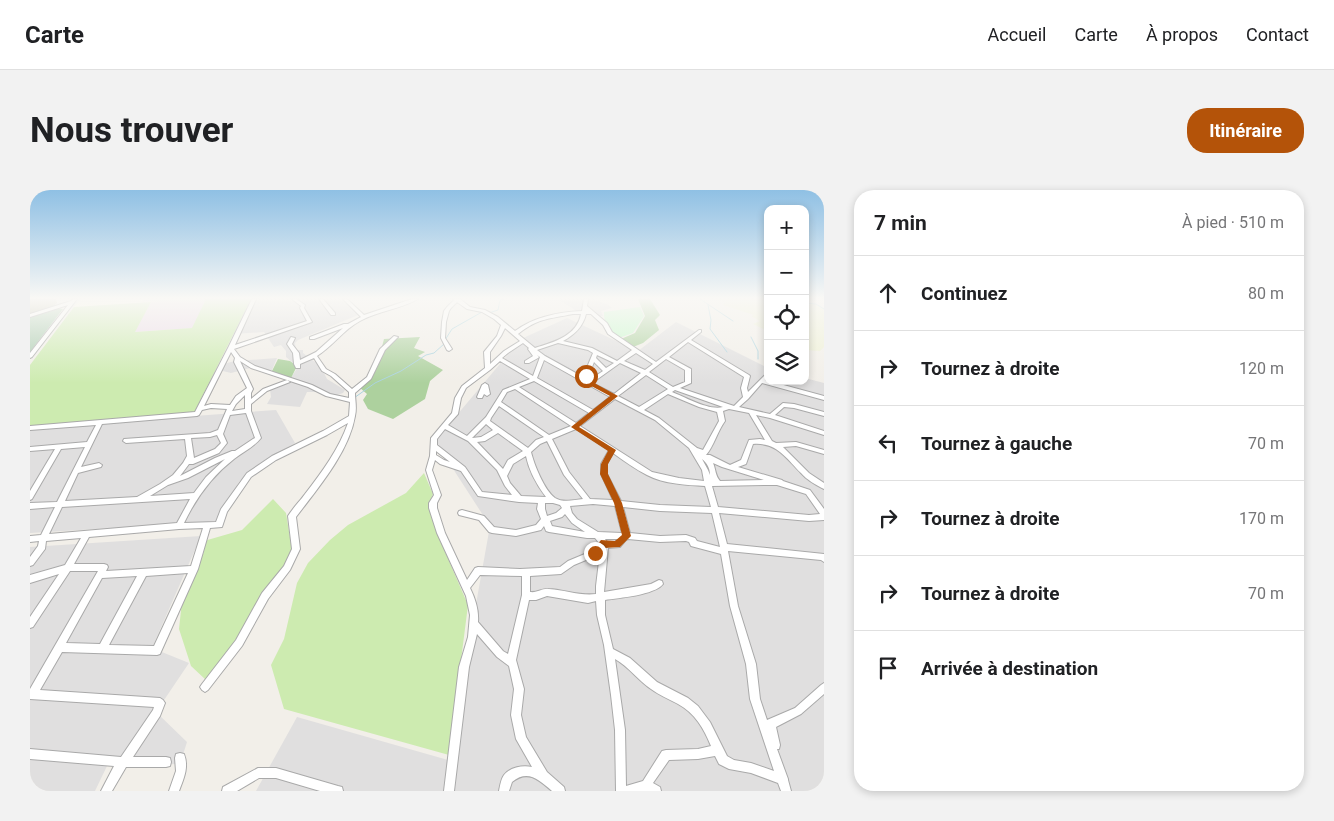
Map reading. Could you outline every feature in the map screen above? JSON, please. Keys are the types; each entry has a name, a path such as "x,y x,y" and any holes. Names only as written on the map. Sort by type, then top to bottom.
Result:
{"street":[{"path":"30,356 53,327"},
{"path":"30,428 197,414 241,327"},
{"path":"231,348 295,327"},
{"path":"312,338 339,327"},
{"path":"293,338 288,344 296,353 297,366 315,356 329,344 334,336 347,327"},
{"path":"445,327 443,338 449,349"},
{"path":"488,369 486,352 499,336 503,327"},
{"path":"507,327 543,356 594,386 616,394 657,419 711,464 713,478 718,483"},
{"path":"514,334 524,327"},
{"path":"532,348 560,342 580,327"},
{"path":"607,327 610,334 656,364"},
{"path":"504,475 510,462 528,451 536,443 574,427 699,331"},
{"path":"352,392 369,378 383,349 396,337"},
{"path":"688,340 747,376 744,388 746,398"},
{"path":"449,791 463,676 473,624 473,605 441,533 434,508 433,503 438,495 430,474 434,438 455,414 458,398 464,387 500,359 506,352 523,341"},
{"path":"560,342 596,352 645,372 671,390 712,410 732,408 746,398 764,378"},
{"path":"231,348 238,358 238,362 251,388 259,396"},
{"path":"532,348 541,365"},
{"path":"585,379 606,371 636,350"},
{"path":"585,379 596,352"},
{"path":"205,687 239,643 266,596 287,568 296,549 292,516 328,467 353,417 352,392 333,375 324,370 315,356"},
{"path":"469,439 488,418 505,391 534,379 543,356"},
{"path":"536,357 526,362 541,365"},
{"path":"641,410 671,390 687,384 688,369 666,357"},
{"path":"238,358 267,373 305,384 328,395 352,401"},
{"path":"593,358 606,371"},
{"path":"500,359 592,412"},
{"path":"568,371 581,371 588,368"},
{"path":"480,397 486,379 482,374"},
{"path":"761,381 824,398"},
{"path":"249,403 266,390 287,382"},
{"path":"485,386 487,394"},
{"path":"515,387 574,427 655,476 674,480 718,483 780,482"},
{"path":"179,526 195,496 216,470 258,438 248,411 248,396 251,388"},
{"path":"188,436 191,462 221,448 224,443 220,432 240,394 251,388 266,390"},
{"path":"671,390 732,408 771,416 824,433"},
{"path":"771,416 783,405 793,390"},
{"path":"628,401 650,404"},
{"path":"499,402 549,438 566,473 588,501"},
{"path":"783,405 824,414"},
{"path":"199,409 211,406 248,411"},
{"path":"704,454 708,449 714,432 722,421 720,410"},
{"path":"751,412 769,441 793,458 810,478 824,486"},
{"path":"30,540 179,526 219,525 224,511 249,475 274,458 353,417"},
{"path":"488,418 490,425 528,451 530,463 542,487 553,500 565,505 588,501 809,518 824,516 808,492 714,461 692,448"},
{"path":"30,563 42,547 43,538 100,422"},
{"path":"445,426 469,439 489,456 519,499"},
{"path":"469,439 484,440 498,430"},
{"path":"126,441 210,435 220,432"},
{"path":"682,439 696,463 704,466"},
{"path":"730,467 744,462 751,442 769,441"},
{"path":"30,449 89,444"},
{"path":"776,446 796,444 824,452"},
{"path":"434,446 463,469 480,494 531,500 542,504 553,500"},
{"path":"30,497 59,447"},
{"path":"692,448 704,466 716,510 734,606 751,664 755,699 782,774"},
{"path":"612,450 604,464 604,474 618,503 627,536"},
{"path":"137,499 185,477 220,458 239,452"},
{"path":"169,483 179,474 191,456"},
{"path":"433,456 442,462 463,469"},
{"path":"76,471 99,465"},
{"path":"30,506 195,496"},
{"path":"542,504 549,529 617,545 627,536 660,539 686,538 692,540 694,544 724,549 824,558"},
{"path":"462,513 481,518 492,530 502,532 528,531 538,528 545,520 559,515 565,505"},
{"path":"565,505 572,518 581,523 587,531 602,541"},
{"path":"60,646 157,651 194,569 207,526"},
{"path":"30,624 68,568 86,535"},
{"path":"466,587 478,571 526,573 561,570 571,563 595,553 602,541"},
{"path":"602,541 601,619 610,652 620,730 621,791"},
{"path":"30,578 68,568 104,567 32,694 160,703 157,713 116,772 106,791"},
{"path":"100,575 194,569"},
{"path":"102,649 143,573"},
{"path":"526,573 526,596 511,661 519,689 516,715 519,731 543,776"},
{"path":"526,596 533,598 546,592 588,599 652,588 659,584"},
{"path":"473,624 500,654 511,661"},
{"path":"610,652 637,668 649,682 660,690 689,705 708,727 722,760 733,765 782,774"},
{"path":"786,791 770,724 798,711 809,703 812,697 820,694 824,688"},
{"path":"627,791 646,785 666,755 718,750"},
{"path":"30,754 124,762 166,762"},
{"path":"174,791 181,771 180,758"},
{"path":"504,791 507,778 518,772 533,771 543,776 560,791"},
{"path":"227,791 258,772 276,773 338,791"},
{"path":"646,785 656,791"}],"shaded area":[{"path":"30,327 49,327 30,352"},
{"path":"137,327 193,327 193,328 134,332"},
{"path":"237,327 329,327 298,340 295,343 296,350 303,350 303,353 315,362 318,361 327,379 345,390 343,393 334,396 322,392 307,392 300,407 267,404 271,397 270,389 288,382 298,367 286,357 286,351 281,345 274,347 264,332 233,334"},
{"path":"547,327 586,327 638,351 669,327 686,327 764,366 764,385 809,385 809,379 824,383 824,791 256,791 297,717 448,760 490,526 435,441 521,339"},
{"path":"809,327 824,327 824,347 820,351 809,350"},
{"path":"277,358 272,370 261,370 254,367 231,373 219,370 223,364 235,361"},
{"path":"276,410 295,443 260,463 239,482 216,522 30,533 30,428"},
{"path":"201,536 152,648 189,663 156,712 187,742 180,764 107,766 95,791 30,791 30,547"}],"green space":[{"path":"59,327 138,327 135,332 237,327 194,413 30,426 30,365"},
{"path":"608,327 637,327 633,333 619,338"},
{"path":"639,327 658,327 659,330 643,343 633,347 621,339 635,333"},
{"path":"420,337 414,348 425,352 418,356 443,370 430,381 425,399 393,419 368,409 363,400 367,394 359,387 377,366 384,339"},
{"path":"278,359 290,361 297,366 291,378 271,373"},
{"path":"424,473 433,494 429,504 440,540 468,605 449,755 284,709 271,665 284,639 297,583 308,563 330,540 348,525 406,493"},
{"path":"273,499 286,513 292,550 283,568 266,588 234,645 206,680 191,666 179,629 182,601 204,552 204,541 242,530"}],"waterway":[{"path":"445,340 455,327"},
{"path":"710,327 727,352"},
{"path":"751,337 758,351 758,359"},
{"path":"354,398 375,383 401,371 426,355 434,353 444,344"}],"route":[{"path":"586,376 584,380 615,396 574,427 612,450 604,464 604,474 609,480 618,503 618,509 627,536 617,545 605,545 604,542 595,553"}]}
